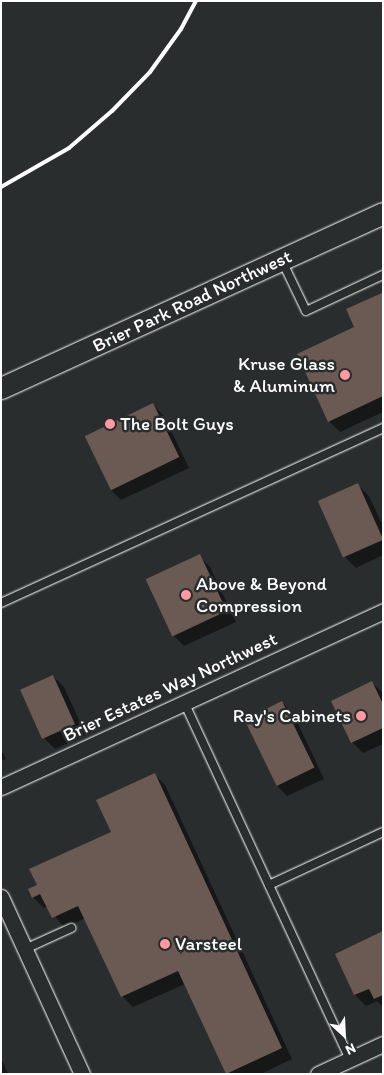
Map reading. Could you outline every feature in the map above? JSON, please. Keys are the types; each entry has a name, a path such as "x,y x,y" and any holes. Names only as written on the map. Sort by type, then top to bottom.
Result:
{"street":[{"name":"Brier Park Road Northwest","path":"1,388 383,213"},
{"name":"Brier Estates Way Northwest","path":"1,786 383,611"},
{"path":"1,897 82,1074"},
{"path":"318,1074 383,1044"}],"lane":[{"path":"282,260 306,311 383,275"},
{"path":"1,603 383,428"},
{"path":"184,702 350,1059"},
{"path":"269,885 383,832"},
{"path":"25,949 71,928"}],"building":[{"name":"Kruse Glass & Aluminum","path":"382,293 383,396 328,422 297,354 354,327 346,309"},
{"path":"153,403 179,457 111,490 85,436"},
{"path":"358,483 383,540 343,558 318,501"},
{"name":"Above & Beyond Compression","path":"200,554 227,611 172,636 146,579"},
{"path":"53,675 75,724 42,739 20,690"},
{"name":"Ray's Cabinets","path":"372,681 383,704 383,728 351,743 331,701"},
{"path":"282,701 314,768 277,786 244,719"},
{"name":"Varsteel","path":"155,773 282,1048 226,1074 178,971 121,997 78,906 52,918 40,894 32,898 28,889 37,885 29,869 111,832 96,800"},
{"path":"383,931 383,995 374,999 369,989 354,995 335,954"}],"railway":[{"path":"1,187 69,148 112,111 150,72 181,29 196,1"}],"place":[{"name":"Kruse Glass & Aluminum","path":"345,375"},
{"name":"The Bolt Guys","path":"110,424"},
{"name":"Above & Beyond Compression","path":"186,595"},
{"name":"Ray's Cabinets","path":"361,716"},
{"name":"Varsteel","path":"165,944"}]}
